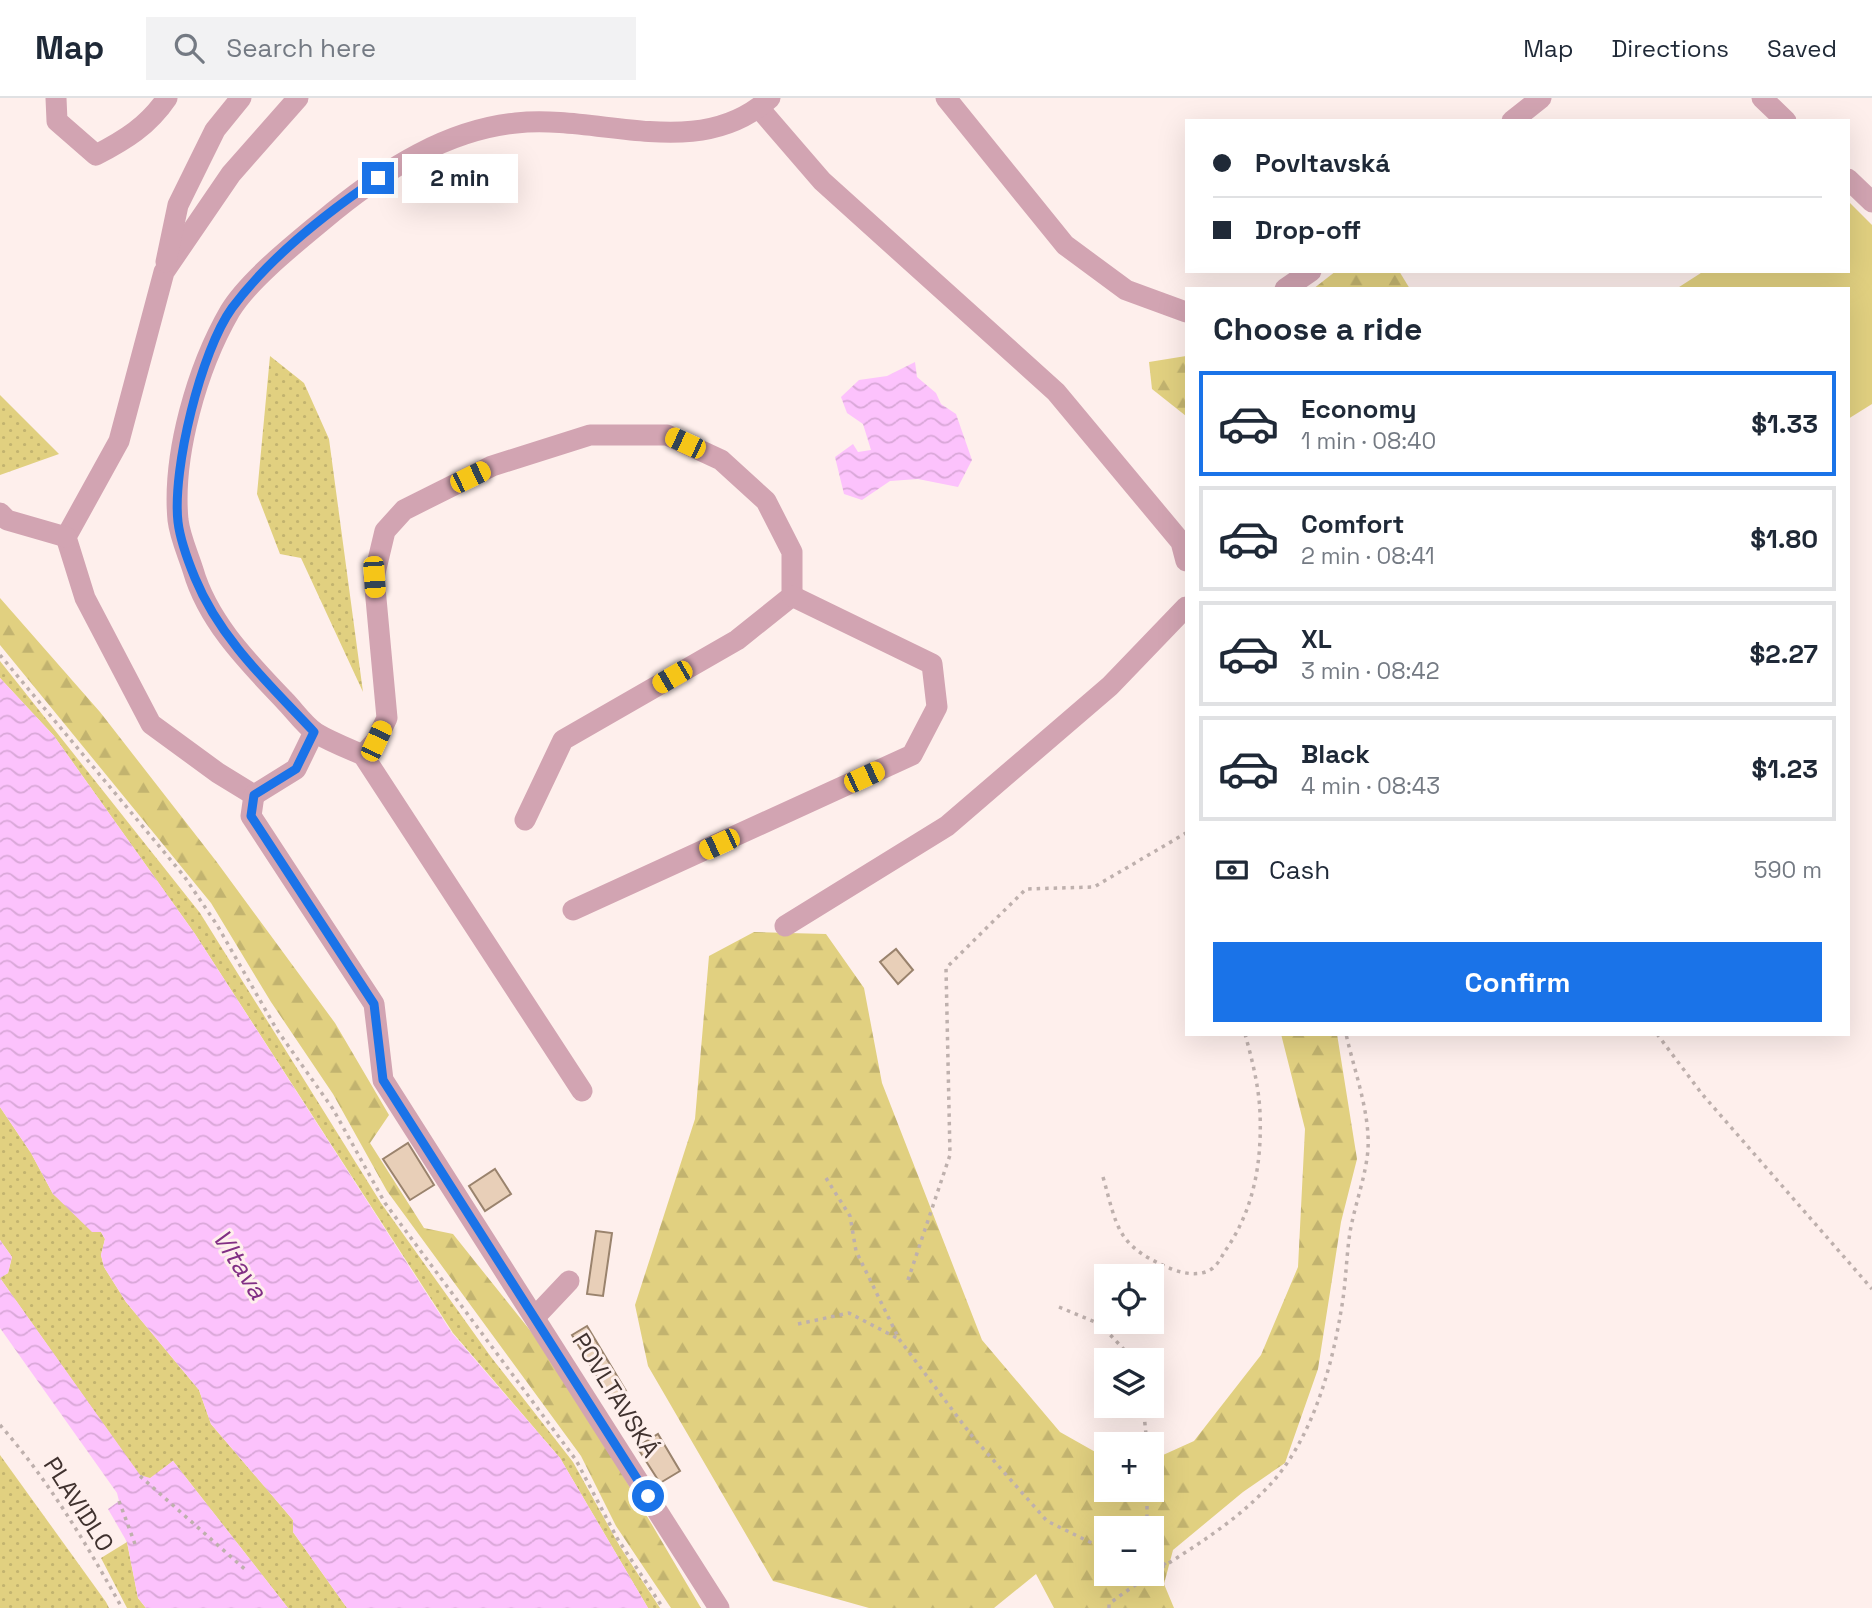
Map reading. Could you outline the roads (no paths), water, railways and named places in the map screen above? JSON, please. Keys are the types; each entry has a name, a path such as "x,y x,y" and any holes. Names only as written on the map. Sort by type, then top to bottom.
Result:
{"street":[{"path":"56,98 57,121 96,155 122,142 152,120 167,98"},
{"path":"241,98 215,130 177,205 164,272 119,441 66,537 85,598 151,724 218,773 254,795 296,769 314,732"},
{"path":"164,272 231,174 298,98"},
{"path":"946,98 1065,245 1126,290 1185,312"},
{"path":"1515,119 1541,98"},
{"path":"1762,98 1784,119"},
{"path":"582,1091 363,755 314,732 234,647 195,578 178,522 180,457 201,375 231,310 280,256 361,190 412,155 468,135 516,123 602,126 670,134 721,128 765,103 822,181 1056,392 1181,542 1185,557"},
{"path":"1850,181 1872,202"},
{"path":"1288,287 1308,273"},
{"path":"363,755 376,741 387,718 374,577 385,531 404,510 492,466 590,435 667,435 721,460 765,501 792,552 792,596"},
{"path":"0,513 7,520 66,537"},
{"path":"525,820 563,740 737,640 792,596"},
{"path":"573,910 912,755 937,707 932,664 792,596"},
{"path":"785,926 947,826 1110,686 1185,608"},
{"name":"POVLTAVSKÁ","path":"254,795 251,816 374,1004 383,1080 719,1608"},
{"path":"535,1317 569,1282"}],"water":[{"path":"915,362 917,377 936,393 941,404 956,414 972,460 958,487 918,479 890,481 862,500 844,494 835,457 853,444 858,452 871,450 863,424 847,413 841,397 859,380 887,376"},
{"name":"Vltava","path":"0,678 54,736 195,934 452,1333 560,1458 648,1608 347,1608 293,1532 293,1520 211,1424 199,1390 126,1302 104,1267 101,1255 105,1239 101,1232 92,1232 53,1194 31,1153 0,1107"},
{"path":"0,1240 12,1257 8,1273 0,1278"},
{"path":"0,1278 140,1475 150,1478 173,1461 288,1608 146,1608 138,1598 127,1542 108,1509 119,1501 117,1493 0,1328"}]}
